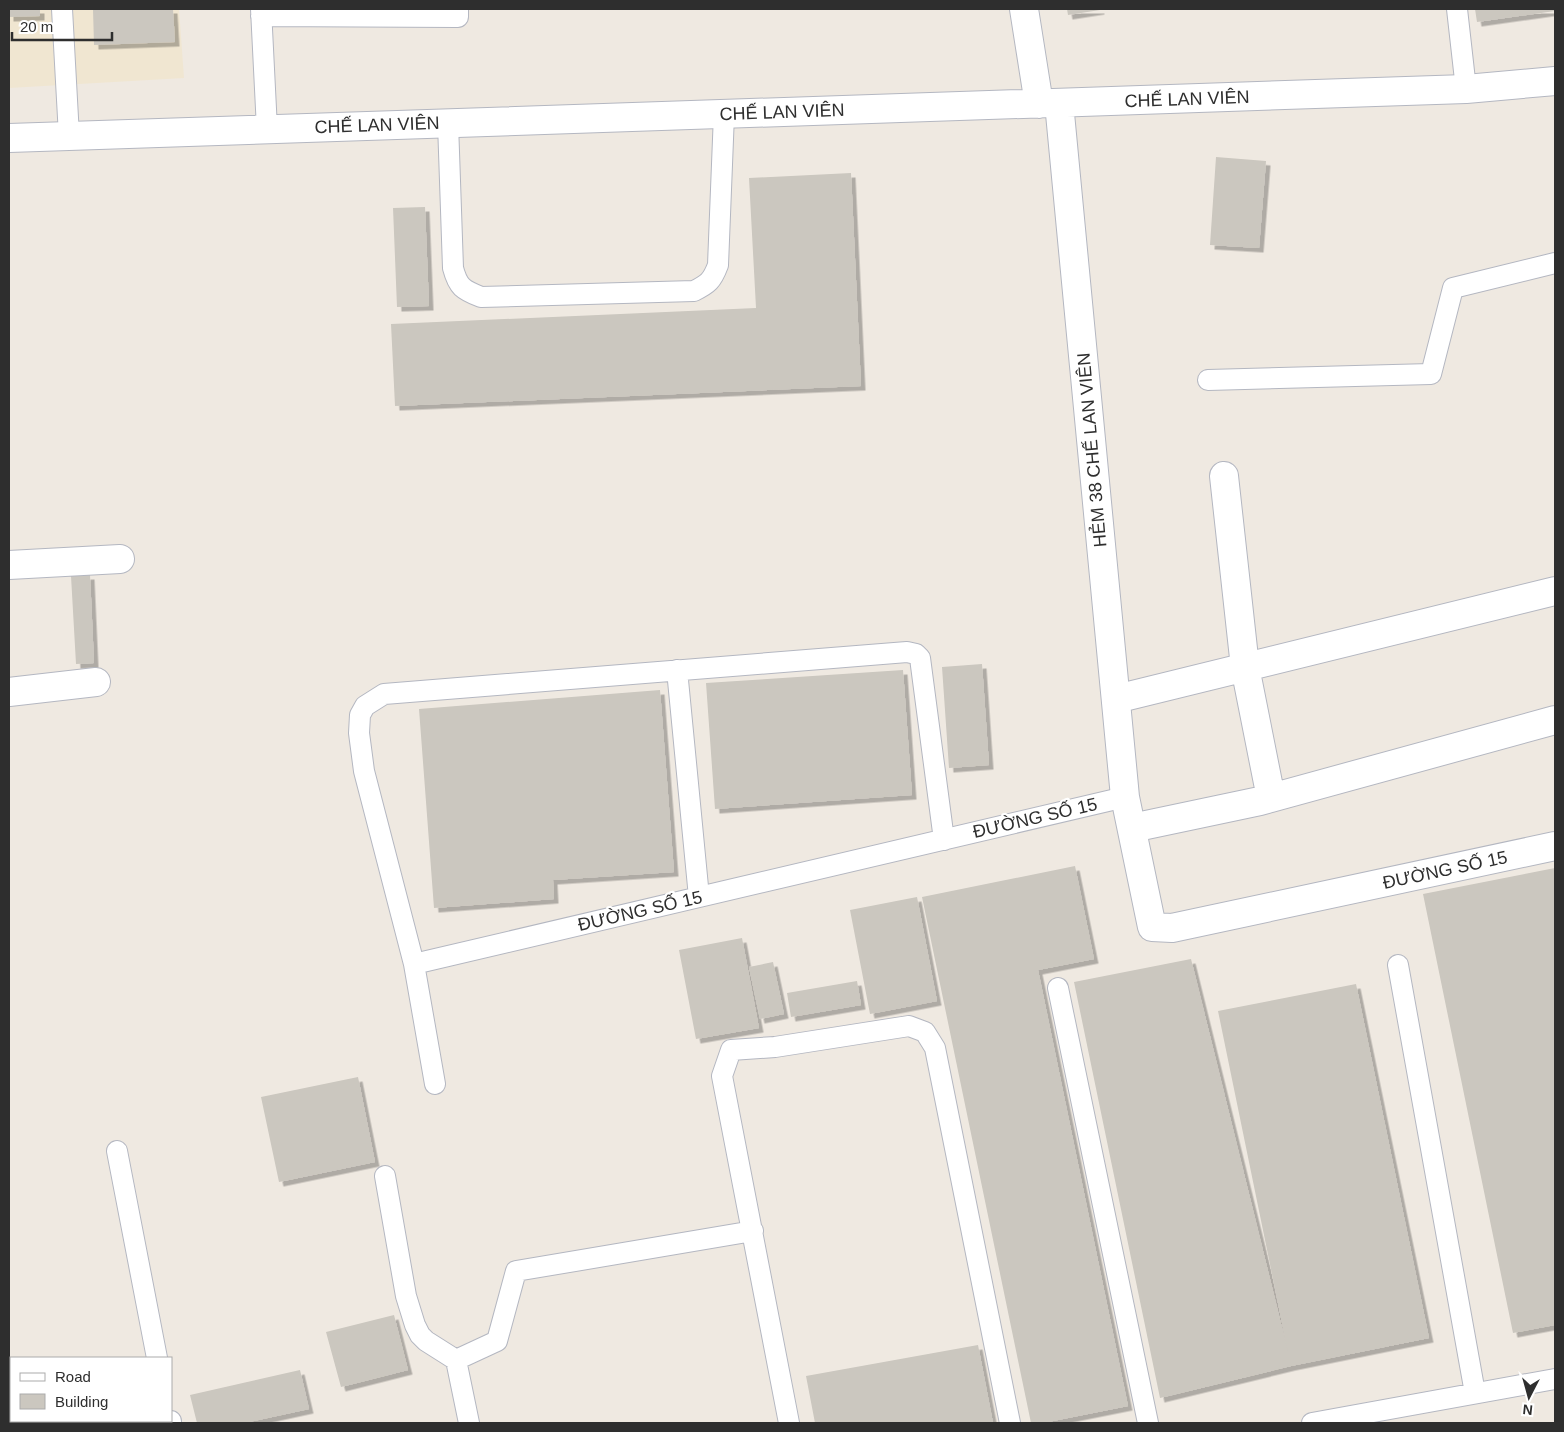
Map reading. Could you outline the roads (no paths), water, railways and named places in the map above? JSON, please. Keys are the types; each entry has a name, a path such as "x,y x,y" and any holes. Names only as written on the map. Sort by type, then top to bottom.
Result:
{"street":[{"name":"HẺM 38 CHẾ LAN VIÊN","path":"1024,9 1049,103 1116,699 1125,797"},
{"name":"CHẾ LAN VIÊN","path":"9,138 1466,89 1555,81"},
{"path":"1224,476 1245,667 1272,798"},
{"path":"9,565 120,559"},
{"path":"1116,699 1555,591"},
{"path":"9,692 96,682"},
{"path":"1132,828 1272,798 1555,720"},
{"name":"ĐƯỜNG SỐ 15","path":"1125,797 1152,927 1172,928 1555,846"}],"lane":[{"path":"62,9 69,136"},
{"path":"267,129 261,12 458,17 458,9"},
{"path":"1457,9 1466,89"},
{"path":"448,123 453,268 457,282 465,291 481,297 694,292 708,284 714,277 718,265 724,114"},
{"path":"1208,380 1432,374 1453,288 1555,263"},
{"path":"436,1084 414,964 364,772 358,733 360,715 365,706 384,694 907,652 916,654 920,658 944,840"},
{"path":"677,670 698,897"},
{"name":"ĐƯỜNG SỐ 15","path":"414,964 1125,797"},
{"path":"1398,965 1475,1393"},
{"path":"1058,988 1148,1423"},
{"path":"790,1423 722,1076 731,1050 775,1047 909,1026 925,1032 936,1048 1010,1423"},
{"path":"117,1151 157,1357"},
{"path":"385,1176 406,1296 414,1325 426,1341 456,1360 469,1423"},
{"path":"456,1360 497,1340 516,1271 753,1231"},
{"path":"1312,1423 1555,1379"}]}
